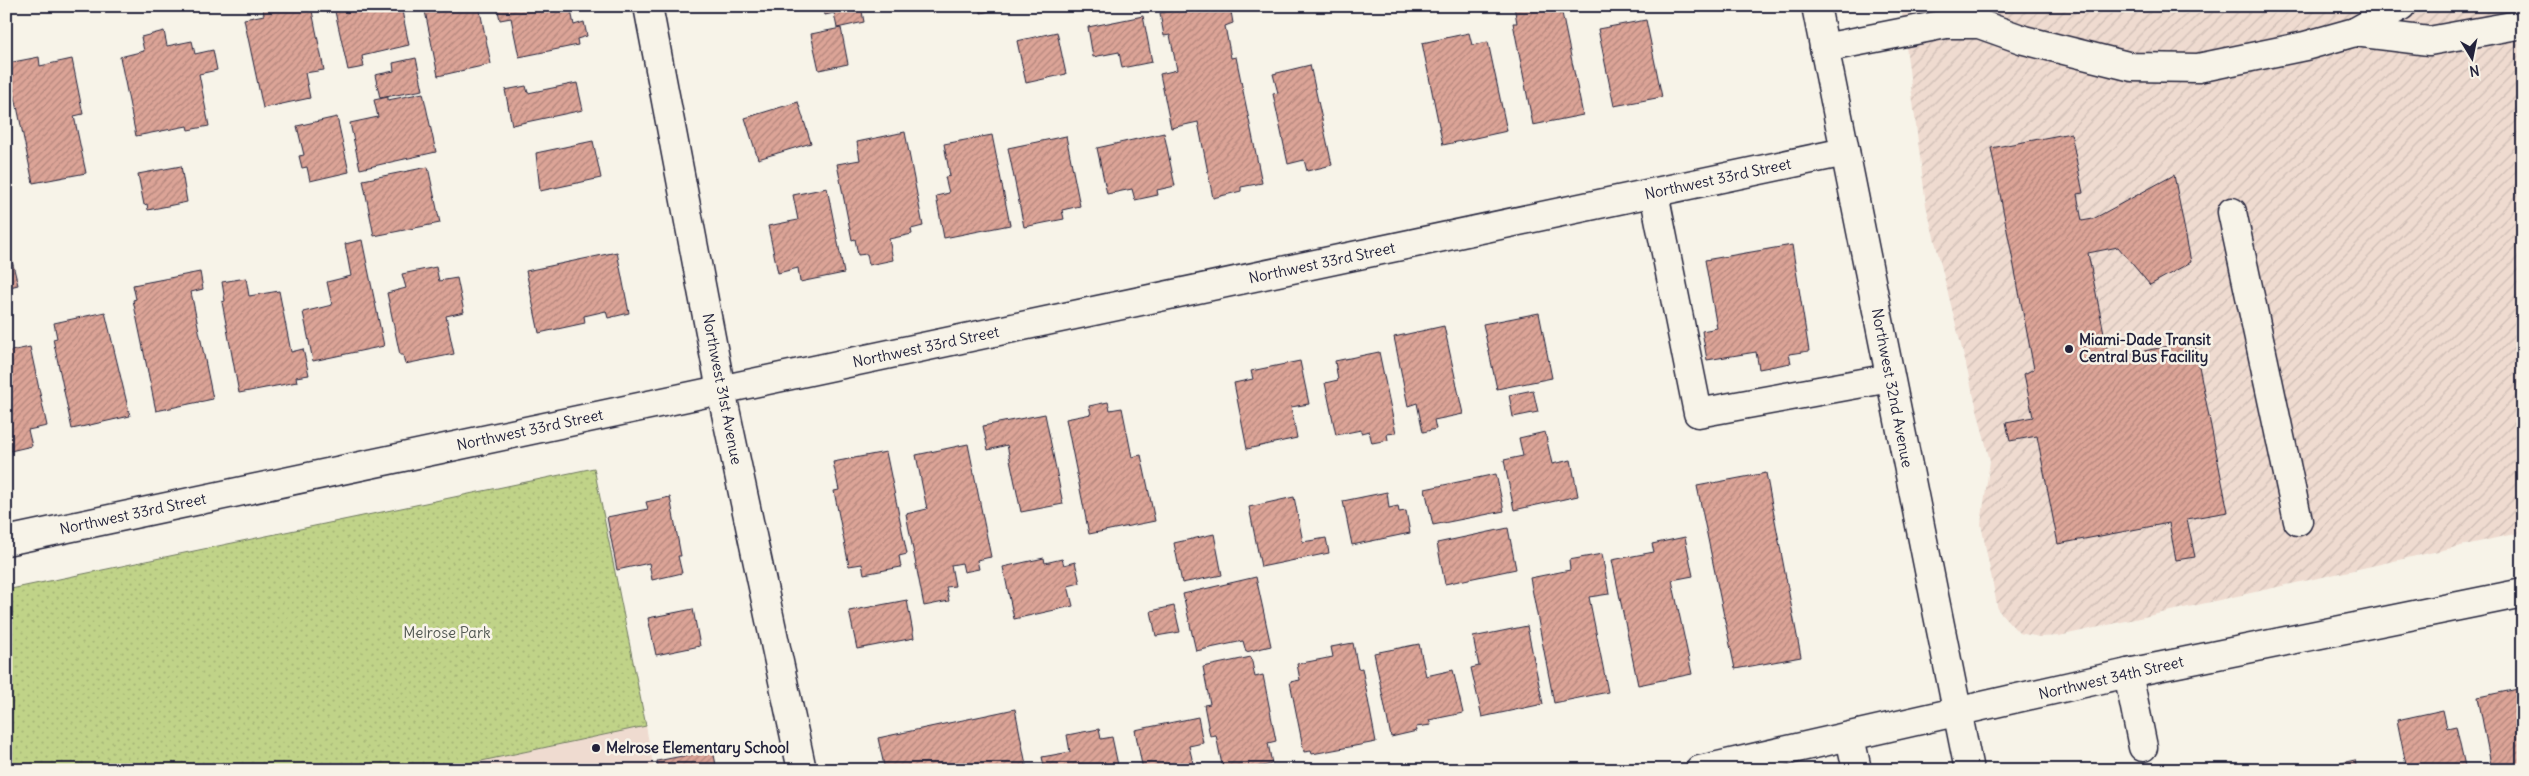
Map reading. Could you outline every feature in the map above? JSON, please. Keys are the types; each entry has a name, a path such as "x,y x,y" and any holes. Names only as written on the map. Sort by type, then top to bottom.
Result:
{"street":[{"name":"Northwest 31st Avenue","path":"648,6 722,390 802,770"},
{"name":"Northwest 32nd Avenue","path":"1816,6 1969,770"},
{"path":"1824,48 1946,24 1979,24 2024,40 2132,67 2198,68 2305,46 2355,32 2402,6"},
{"path":"2355,32 2429,40 2523,24"},
{"name":"Northwest 33rd Street","path":"6,541 1845,152"},
{"path":"1654,193 1698,413 1890,378"},
{"path":"2232,212 2298,521"},
{"name":"Northwest 34th Street","path":"1700,770 1850,738 2128,673 2523,593"},
{"path":"2128,673 2143,747"},
{"path":"1850,738 1857,770"}],"shaded area":[{"name":"Miami-Dade Transit Central Bus Facility","path":"1901,6 2523,6 2523,532 2059,636 2040,637 2019,633 1998,610 1981,524 1990,461 1926,205"},
{"name":"Melrose Elementary School","path":"646,726 654,770 439,770"}],"green space":[{"name":"Melrose Park","path":"594,468 646,726 439,770 6,770 6,590"}],"building":[{"path":"276,6 290,6 291,9 311,6 324,70 305,73 310,98 263,108 244,19 264,15 263,9"},
{"path":"401,6 409,45 362,56 364,67 348,70 334,7"},
{"path":"424,6 479,6 491,64 438,76"},
{"path":"497,6 570,6 574,25 584,22 587,36 577,39 578,45 519,57 511,18 500,20"},
{"path":"823,6 861,6 864,22 837,28 834,13 825,15"},
{"path":"980,6 1013,6 981,13"},
{"path":"1192,6 1230,6 1233,23 1225,26 1231,58 1236,57 1262,183 1241,187 1241,191 1213,198 1198,122 1171,128 1160,74 1177,70 1170,35 1164,36 1160,13"},
{"path":"1514,6 1558,6 1559,14 1562,13 1583,115 1533,125 1513,23 1517,23"},
{"path":"1143,16 1152,62 1122,68 1119,52 1093,57 1088,27"},
{"path":"1646,20 1662,97 1614,106 1598,29"},
{"path":"841,28 848,64 819,70 811,34"},
{"path":"164,31 167,46 192,41 195,54 213,50 217,70 199,74 209,126 188,130 187,126 136,136 120,57 144,51 141,37"},
{"path":"1057,32 1066,74 1026,83 1017,41"},
{"path":"1469,33 1472,45 1488,42 1507,131 1443,145 1422,43"},
{"path":"39,57 40,66 72,59 83,114 74,116 86,173 33,183 8,63"},
{"path":"416,58 423,90 380,98 375,75 394,71 393,63"},
{"path":"1310,65 1332,165 1307,171 1304,160 1288,164 1273,94 1278,93 1273,74"},
{"path":"577,83 583,110 512,125 505,90 526,86 528,93"},
{"path":"423,93 436,152 360,169 350,123 378,117 374,100 388,97 388,100"},
{"path":"798,102 811,143 758,159 745,118"},
{"path":"337,117 349,172 310,181 307,167 302,168 299,156 304,155 297,126"},
{"path":"905,132 923,226 911,229 912,234 889,239 893,260 869,265 867,254 858,255 855,239 852,240 837,164 860,160 857,142"},
{"path":"1164,133 1175,186 1157,190 1158,195 1135,200 1132,189 1107,194 1097,148"},
{"name":"Miami-Dade Transit Central Bus Facility","path":"2071,133 2083,193 2077,194 2082,221 2093,219 2174,175 2191,262 2150,285 2118,247 2088,253 2109,358 2194,341 2228,512 2187,519 2195,557 2176,560 2169,523 2058,544 2037,436 2010,441 2006,422 2033,417 2024,374 2034,369 1991,148"},
{"path":"992,135 1010,225 944,238 936,196 949,193 945,177 950,176 944,144"},
{"path":"1066,136 1080,206 1062,210 1064,219 1024,227 1008,148"},
{"path":"593,141 601,178 540,191 536,153"},
{"path":"181,166 187,202 148,210 147,204 144,205 138,174"},
{"path":"428,167 440,223 374,236 363,180"},
{"path":"827,188 844,273 800,282 798,268 778,273 768,226 798,220 793,195"},
{"path":"362,240 384,346 313,361 303,312 332,305 327,282 351,276 345,244"},
{"path":"1792,245 1809,351 1789,354 1791,363 1759,369 1756,352 1707,360 1702,331 1717,328 1705,260"},
{"path":"617,252 629,313 608,318 606,311 584,316 585,323 539,333 526,271"},
{"path":"11,257 18,285 6,288 6,258"},
{"path":"436,267 439,281 457,278 464,312 446,316 454,354 405,364 403,355 400,355 387,293 406,288 402,274"},
{"path":"200,272 203,289 191,292 213,399 156,411 133,300 136,299 133,285"},
{"path":"246,278 249,296 279,291 291,352 303,349 309,375 296,377 297,382 239,393 222,302 225,301 222,282"},
{"path":"105,312 130,416 72,429 53,339 57,338 54,323"},
{"path":"1539,313 1552,378 1497,389 1483,324"},
{"path":"1444,326 1463,414 1434,420 1436,429 1423,432 1417,403 1408,406 1394,337"},
{"path":"30,347 47,426 28,430 32,446 6,452 6,352"},
{"path":"1379,352 1396,433 1387,434 1388,440 1372,443 1369,431 1361,433 1361,430 1336,435 1325,383 1338,380 1335,361"},
{"path":"1300,361 1309,404 1291,407 1297,438 1247,449 1234,383 1253,379 1251,371"},
{"path":"1533,390 1538,412 1513,417 1509,395"},
{"path":"1108,402 1110,410 1122,408 1132,457 1141,455 1155,521 1089,534 1066,419 1091,414 1089,406"},
{"path":"1045,414 1063,504 1021,512 1007,445 988,450 983,426"},
{"path":"1545,432 1552,464 1571,460 1578,496 1514,510 1504,460 1523,456 1519,438"},
{"path":"968,444 991,557 977,560 979,569 964,572 962,563 951,565 955,586 946,587 949,601 924,606 906,514 927,509 916,455"},
{"path":"886,452 907,554 899,556 901,567 864,574 862,564 849,566 834,491 839,490 833,462"},
{"path":"1766,473 1801,657 1735,669 1697,486"},
{"path":"1496,474 1504,511 1433,525 1425,489"},
{"path":"1387,492 1389,508 1398,506 1399,512 1406,511 1410,533 1352,545 1343,501"},
{"path":"670,497 681,556 678,556 682,573 652,580 649,563 617,570 607,517 648,509 646,502"},
{"path":"1294,497 1303,542 1326,538 1329,553 1261,567 1249,507"},
{"path":"1508,528 1516,569 1445,584 1437,543"},
{"path":"1214,534 1222,575 1182,583 1174,543"},
{"path":"1685,537 1693,576 1672,580 1692,674 1638,685 1612,560 1654,552 1652,544"},
{"path":"1602,554 1609,594 1589,597 1608,692 1554,703 1530,578 1570,570 1569,560"},
{"path":"1044,558 1045,563 1062,559 1064,565 1075,562 1080,583 1068,586 1073,606 1014,619 1003,567"},
{"path":"1256,577 1271,646 1246,652 1243,641 1196,651 1183,594"},
{"path":"907,600 914,638 857,649 849,611"},
{"path":"1174,606 1180,632 1156,636 1151,611"},
{"path":"693,609 700,646 656,655 648,618"},
{"path":"1527,626 1543,704 1482,717 1471,668 1479,666 1473,637"},
{"path":"1353,643 1358,669 1362,668 1376,742 1312,754 1311,751 1304,752 1290,682 1300,680 1297,664 1333,657 1331,647"},
{"path":"1419,644 1426,676 1453,670 1463,713 1429,720 1431,725 1416,727 1417,731 1391,737 1374,653"},
{"path":"1251,657 1255,677 1263,675 1276,741 1268,743 1272,764 1243,770 1223,770 1216,735 1210,736 1204,705 1210,704 1203,667"},
{"path":"2523,688 2523,770 2492,770 2478,697"},
{"path":"1015,709 1027,770 885,770 878,738"},
{"path":"2443,710 2447,728 2456,726 2465,766 2456,768 2457,770 2407,770 2397,720"},
{"path":"1198,717 1203,743 1189,746 1193,763 1175,767 1176,770 1143,770 1135,730"},
{"path":"1099,729 1101,739 1112,737 1119,770 1045,770 1042,757 1070,752 1067,735"},
{"path":"713,750 717,770 659,770 657,761"},
{"path":"2355,760 2357,770 2309,770"}],"place":[{"name":"Miami-Dade Transit Central Bus Facility","path":"2069,349"},
{"name":"Melrose Elementary School","path":"596,748"}]}
